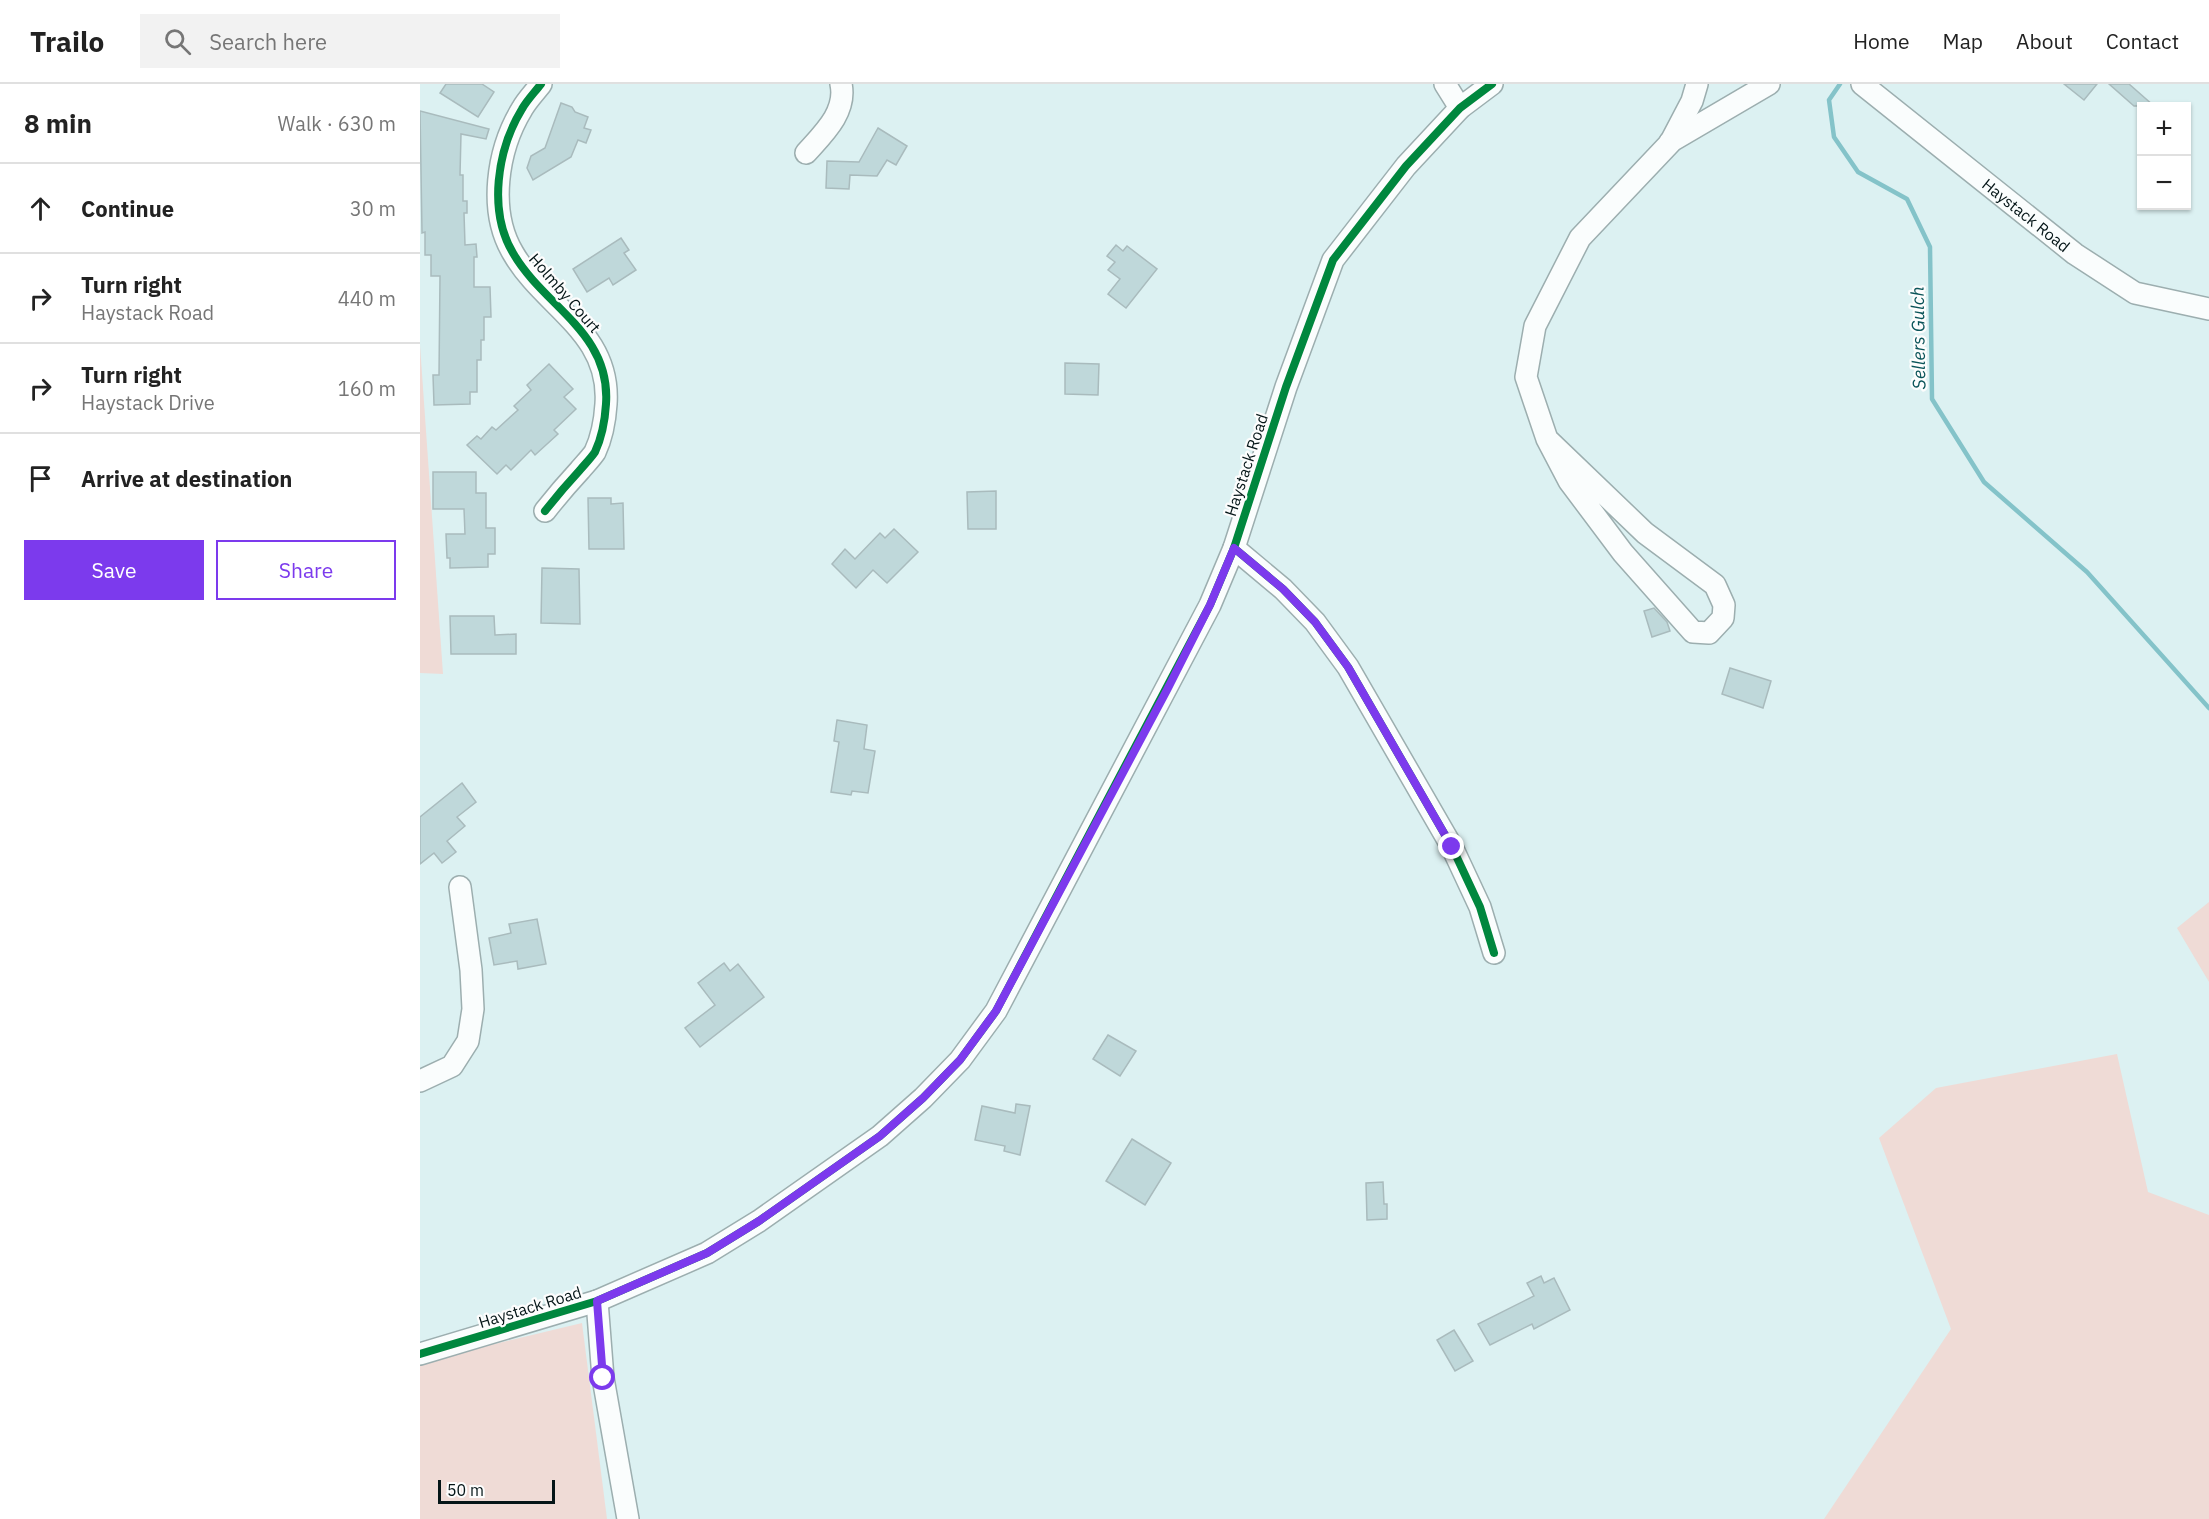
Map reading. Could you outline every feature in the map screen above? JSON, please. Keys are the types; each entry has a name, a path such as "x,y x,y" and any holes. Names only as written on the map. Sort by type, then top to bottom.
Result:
{"street":[{"name":"Holmby Court","path":"541,84 521,110 506,144 499,177 499,216 513,253 535,281 574,321 596,351 608,386 605,421 594,453 544,511"},
{"path":"806,153 834,121 843,93 841,84"},
{"path":"1445,84 1460,108"},
{"name":"Haystack Road","path":"420,1354 597,1301 707,1253 759,1221 880,1136 923,1098 960,1060 996,1011 1210,605 1234,548 1286,387 1333,260 1406,166 1460,108 1492,84"},
{"path":"1670,143 1692,101 1697,84"},
{"path":"1548,439 1645,533 1715,585 1724,605 1723,618 1709,633 1693,632 1623,553 1569,481 1548,439 1526,377 1535,326 1580,238 1670,143 1769,84"},
{"name":"Haystack Road","path":"1862,84 2085,261 2135,293 2209,309"},
{"path":"1234,548 1283,589 1315,622 1348,667 1452,847 1480,907 1494,954"},
{"path":"420,1081 452,1066 468,1041 473,1009 471,970 460,887"},
{"path":"597,1301 603,1378 628,1519"}],"shaded area":[{"path":"420,345 443,674 420,673"},
{"path":"2209,902 2209,982 2177,928"},
{"path":"2117,1054 2148,1192 2209,1215 2209,1519 1824,1519 1951,1329 1879,1138 1936,1088"},
{"path":"582,1323 607,1519 420,1519 420,1362"}],"building":[{"path":"446,84 482,84 494,92 478,117 440,93"},
{"path":"2064,84 2097,84 2084,100"},
{"path":"2109,84 2129,84 2149,102 2137,102 2137,106 2134,106"},
{"path":"561,103 588,117 584,128 591,130 586,143 578,140 571,157 533,180 527,168 531,156 545,148"},
{"path":"420,111 489,129 486,139 461,134 460,175 463,175 463,201 467,201 467,213 464,213 465,245 476,244 474,287 490,287 491,317 484,317 481,360 477,360 477,392 470,392 470,404 434,405 433,375 439,375 440,276 431,276 431,255 425,255 425,232 422,233"},
{"path":"878,128 907,146 896,165 887,160 877,176 850,175 849,189 826,188 827,161 859,162"},
{"path":"621,238 629,250 624,253 636,270 613,285 609,278 587,292 573,269"},
{"path":"1116,245 1123,251 1127,246 1157,269 1126,308 1108,294 1120,279 1108,270 1115,262 1107,256"},
{"path":"1065,363 1099,364 1098,395 1065,394"},
{"path":"549,364 573,389 564,397 576,409 554,430 558,434 535,455 531,450 511,470 506,465 497,474 467,445 477,436 481,439 492,427 496,430 518,410 514,406 531,390 527,385"},
{"path":"433,472 476,472 476,493 486,493 486,528 495,528 495,554 488,554 488,567 450,568 450,558 447,558 446,534 465,534 464,509 433,509"},
{"path":"996,491 996,529 968,529 967,492"},
{"path":"588,498 611,498 611,504 623,503 624,549 589,549"},
{"path":"894,529 918,552 887,583 873,570 856,588 832,564 845,549 855,559 880,533 885,538"},
{"path":"542,568 579,569 580,624 541,623"},
{"path":"1654,608 1667,622 1670,631 1652,637 1644,611"},
{"path":"450,616 494,616 495,635 516,634 516,654 451,654"},
{"path":"1730,668 1771,681 1763,708 1722,694"},
{"path":"837,720 867,725 864,749 875,751 868,793 852,791 851,795 831,792 839,742 834,741"},
{"path":"462,783 476,802 457,817 465,826 447,841 456,852 442,863 434,853 420,864 420,817"},
{"path":"537,919 546,964 518,969 517,961 494,965 489,938 511,933 509,924"},
{"path":"724,963 730,971 738,964 764,997 700,1047 685,1028 715,1005 698,983"},
{"path":"1108,1035 1136,1051 1120,1076 1093,1059"},
{"path":"1016,1104 1030,1106 1020,1155 1004,1151 1005,1146 975,1140 982,1106 1015,1113"},
{"path":"1132,1139 1171,1163 1145,1205 1106,1181"},
{"path":"1383,1182 1387,1219 1367,1220 1366,1183"},
{"path":"1541,1276 1544,1283 1554,1278 1570,1310 1534,1329 1532,1324 1490,1345 1478,1324 1534,1296 1527,1283"},
{"path":"1454,1330 1473,1361 1455,1371 1437,1340"}],"waterway":[{"name":"Sellers Gulch","path":"1840,84 1829,100 1834,137 1858,172 1907,199 1930,247 1932,399 1984,482 2087,572 2209,708"}],"cycle path":[{"path":"541,84 522,109 507,143 499,181 500,219 513,253 526,272 573,322 587,339 598,358 605,379 606,404 603,428 595,452 545,511"},
{"path":"420,1354 597,1301 707,1253 759,1221 880,1136 923,1098 960,1060 996,1011 1210,605 1234,548 1286,387 1333,260 1406,166 1460,108 1492,84"},
{"path":"1234,548 1283,589 1315,622 1348,667 1452,847 1480,907 1494,953"}],"route":[{"path":"603,1378 597,1301 707,1253 759,1221 880,1136 923,1098 960,1060 996,1011 1167,690 1210,605 1234,548 1283,589 1315,622 1348,667 1452,847"}]}
